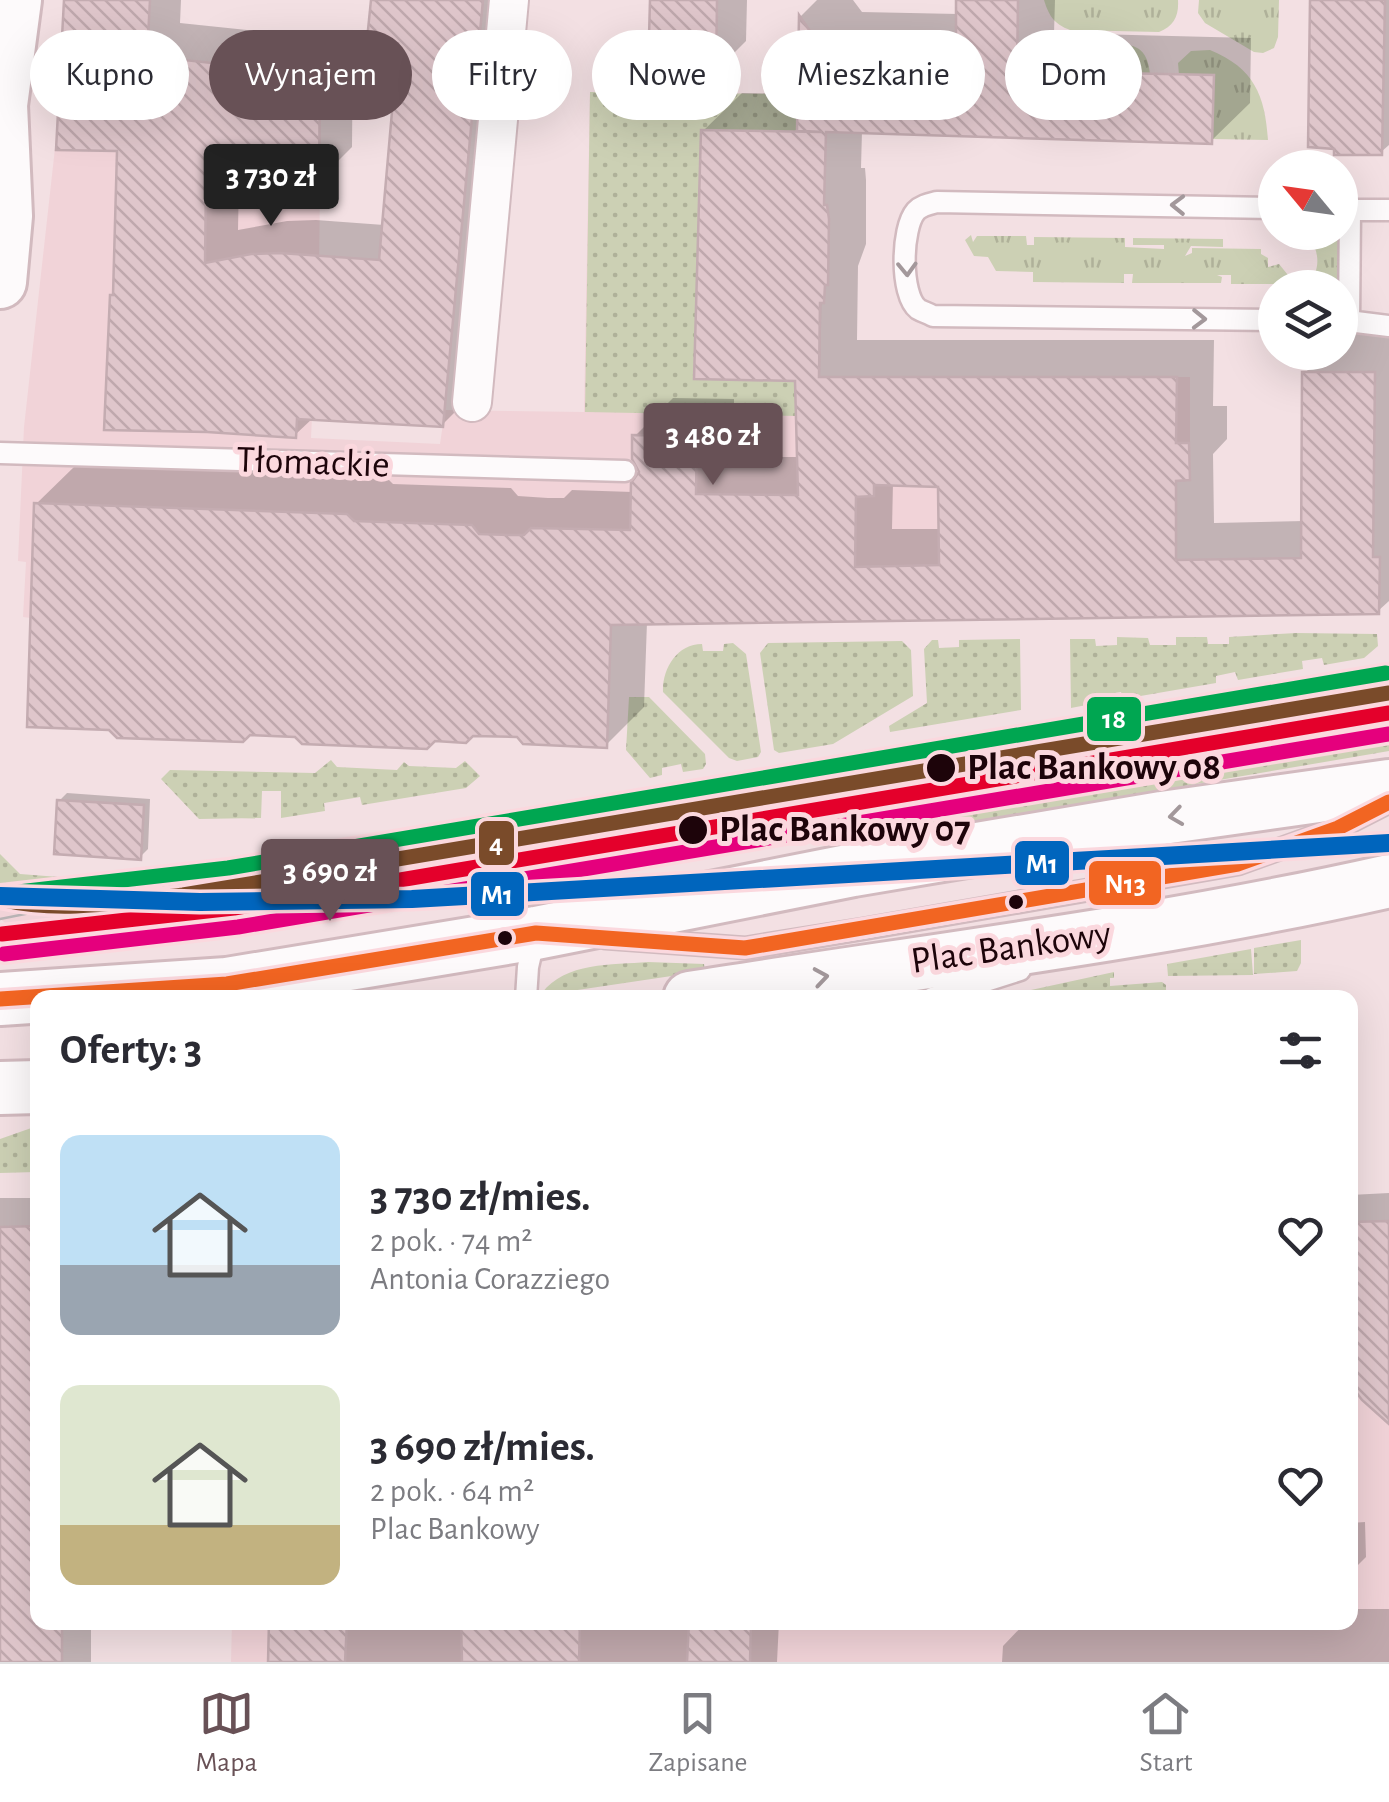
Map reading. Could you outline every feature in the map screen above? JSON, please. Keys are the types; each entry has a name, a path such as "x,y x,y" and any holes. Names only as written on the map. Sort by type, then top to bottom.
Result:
{"main road":[{"path":"0,282 6,216 1,105 14,0"},
{"path":"136,990 227,984 536,933 853,870 1162,818 1389,786"},
{"path":"1284,905 1389,859"},
{"name":"Plac Bankowy","path":"742,990 1284,905 1389,881"},
{"path":"0,999 30,997"},
{"path":"0,1088 30,1087"}],"street":[{"path":"472,402 509,0"}],"lane":[{"path":"0,32 14,0"},
{"path":"1258,208 937,202 920,207 912,215 907,232 906,278 908,295 917,309 933,316 1258,320"},
{"path":"1358,210 1389,210"},
{"path":"1358,322 1389,326"},
{"name":"Tłomackie","path":"0,453 625,471"},
{"path":"527,990 536,933 745,948 1238,864 1338,828 1389,802"},
{"path":"964,990 1135,930"}],"shaded area":[{"path":"590,92 592,120 741,120 741,93 761,94 761,120 797,120 797,132 825,132 820,380 1190,377 1190,480 1176,481 1176,560 696,569 697,437 633,435 626,625 611,626 607,739 599,747 523,744 516,737 473,736 466,743 435,741 427,749 302,744 295,737 250,735 243,742 117,738 108,730 34,727 31,618 23,617 26,562 18,561 24,427 58,120 189,120 189,103 209,104 209,120 321,120 311,438 440,444 445,410 584,412"},
{"path":"1389,684 1389,725 186,926 62,939 37,946 0,919 0,889 30,897 64,897 195,884"},
{"path":"1389,1221 1389,1662 231,1662 232,1630 1358,1630 1358,1222"}],"green space":[{"path":"1044,0 1178,0 1172,23 1159,32 1070,30 1048,11"},
{"path":"1199,0 1279,0 1274,48 1254,52 1205,23 1198,13"},
{"path":"1210,50 1237,65 1254,85 1264,109 1268,140 1212,139 1214,76 1179,75 1178,63 1191,51"},
{"path":"1142,52 1148,62 1150,74 1142,74"},
{"path":"590,92 592,120 741,120 741,93 761,94 761,120 797,120 797,132 701,131 694,378 795,381 796,416 585,412"},
{"path":"971,235 973,242 977,236 1026,236 1027,245 1034,245 1034,237 1125,238 1125,247 1164,249 1164,245 1133,245 1133,238 1223,239 1223,247 1191,246 1185,256 1192,253 1192,248 1258,249 1268,258 1268,267 1279,264 1284,270 1258,270 1258,284 1231,284 1231,275 1217,275 1222,277 1221,283 1132,283 1133,274 1124,274 1124,283 1033,282 1033,272 996,271 988,257 974,256 965,240"},
{"path":"1315,250 1340,250 1340,270 1316,270"},
{"path":"1377,634 1378,646 1364,658 1324,665 1322,658 1302,661 1303,669 1238,680 1235,672 1216,676 1216,683 1123,699 1121,692 1101,695 1102,702 1071,708 1070,639 1095,639 1096,646 1117,645 1117,637 1148,638 1150,645 1176,645 1176,637 1207,637 1208,644 1229,644 1229,637"},
{"path":"1020,639 1021,710 890,732 889,726 927,703 924,649 932,640 938,640 939,648 959,647 959,640"},
{"path":"902,641 911,650 913,696 833,744 779,753 774,750 760,653 768,643"},
{"path":"733,643 746,654 761,752 758,757 737,761 729,758 663,692 668,667 685,648 702,644 703,651 723,651 724,644"},
{"path":"629,697 649,697 705,754 703,769 683,772 681,764 662,768 662,775 650,778 626,750"},
{"path":"1389,725 1389,751 885,837 879,810"},
{"path":"331,760 337,767 397,770 404,762 409,766 456,768 465,761 480,776 466,788 362,805 360,797 324,803 325,811 281,818 281,791 262,791 261,818 199,819 161,779 170,770 315,773"},
{"path":"556,807 611,807 612,814 162,888 162,882 179,869 249,858 251,865 270,862 270,854 366,838 367,846 386,843 386,835 472,821 474,828 494,825 493,817"},
{"path":"0,854 20,874 72,878 85,889 86,896 31,897 0,889"},
{"path":"1301,940 1297,971 1254,974 1254,948"},
{"path":"1251,949 1253,975 1168,976 1167,964"},
{"path":"704,964 705,971 578,990 545,990 576,970 605,965"},
{"path":"1114,972 1110,986 1162,982 1166,985 1166,990 1031,990"},
{"path":"30,1128 30,1172 0,1173 0,1139"}],"building":[{"path":"64,0 150,0 148,30 62,30"},
{"path":"371,0 483,0 480,30 432,30 432,120 472,120 443,427 297,419 296,438 104,430 117,151 56,150 58,120 189,120 189,61 209,63 209,120 320,120 319,184 206,180 205,263 280,253 379,260 391,120 412,120 412,30 368,30"},
{"path":"650,0 717,0 717,30 649,30"},
{"path":"956,0 1018,0 1018,30 1005,30 1005,120 1142,120 1142,74 1214,75 1212,144 826,132 828,285 824,303 820,303 819,377 1177,377 1176,443 1189,443 1190,480 1176,481 1176,560 1301,558 1302,372 1375,372 1373,557 1380,557 1379,614 611,625 607,748 523,744 517,737 473,736 466,743 435,741 427,749 302,744 295,737 250,735 243,742 117,738 109,730 27,727 34,503 347,514 354,521 472,525 479,534 524,535 531,528 630,530 631,483 639,472 632,459 632,435 697,436 696,494 798,495 795,381 694,379 701,130 822,132 797,131 797,120 985,120 985,30 956,30","holes":["874,485 938,487 939,565 855,567 856,497 874,496"]},
{"path":"1310,0 1385,0 1382,155 1308,147"},
{"path":"799,15 809,30 799,30"},
{"path":"57,800 144,805 141,860 54,854"},
{"path":"1389,1221 1389,1424 1358,1395 1358,1222"},
{"path":"30,1226 30,1630 62,1630 62,1662 0,1662 0,1227"},
{"path":"269,1630 347,1630 345,1662 268,1662"},
{"path":"461,1630 580,1630 579,1662 462,1662"},
{"path":"689,1630 751,1630 750,1662 687,1662"}],"tram line":[{"path":"0,919 55,908"},
{"path":"0,948 78,928"}],"transit line":[{"name":"18","path":"0,894 228,868 1386,673"},
{"name":"4","path":"0,899 68,906 183,895 1389,693"},
{"path":"2,934 234,908 1389,713"},
{"path":"4,954 238,927 1389,734"},
{"name":"N13","path":"136,990 227,984 536,933 745,948 1238,864 1338,828 1389,802"},
{"name":"M1","path":"0,896 200,902 412,899 1389,843"},
{"name":"N13","path":"0,999 30,997"}],"place":[{"name":"Plac Bankowy 08","path":"941,768"},
{"name":"Plac Bankowy 07","path":"693,830"}]}
